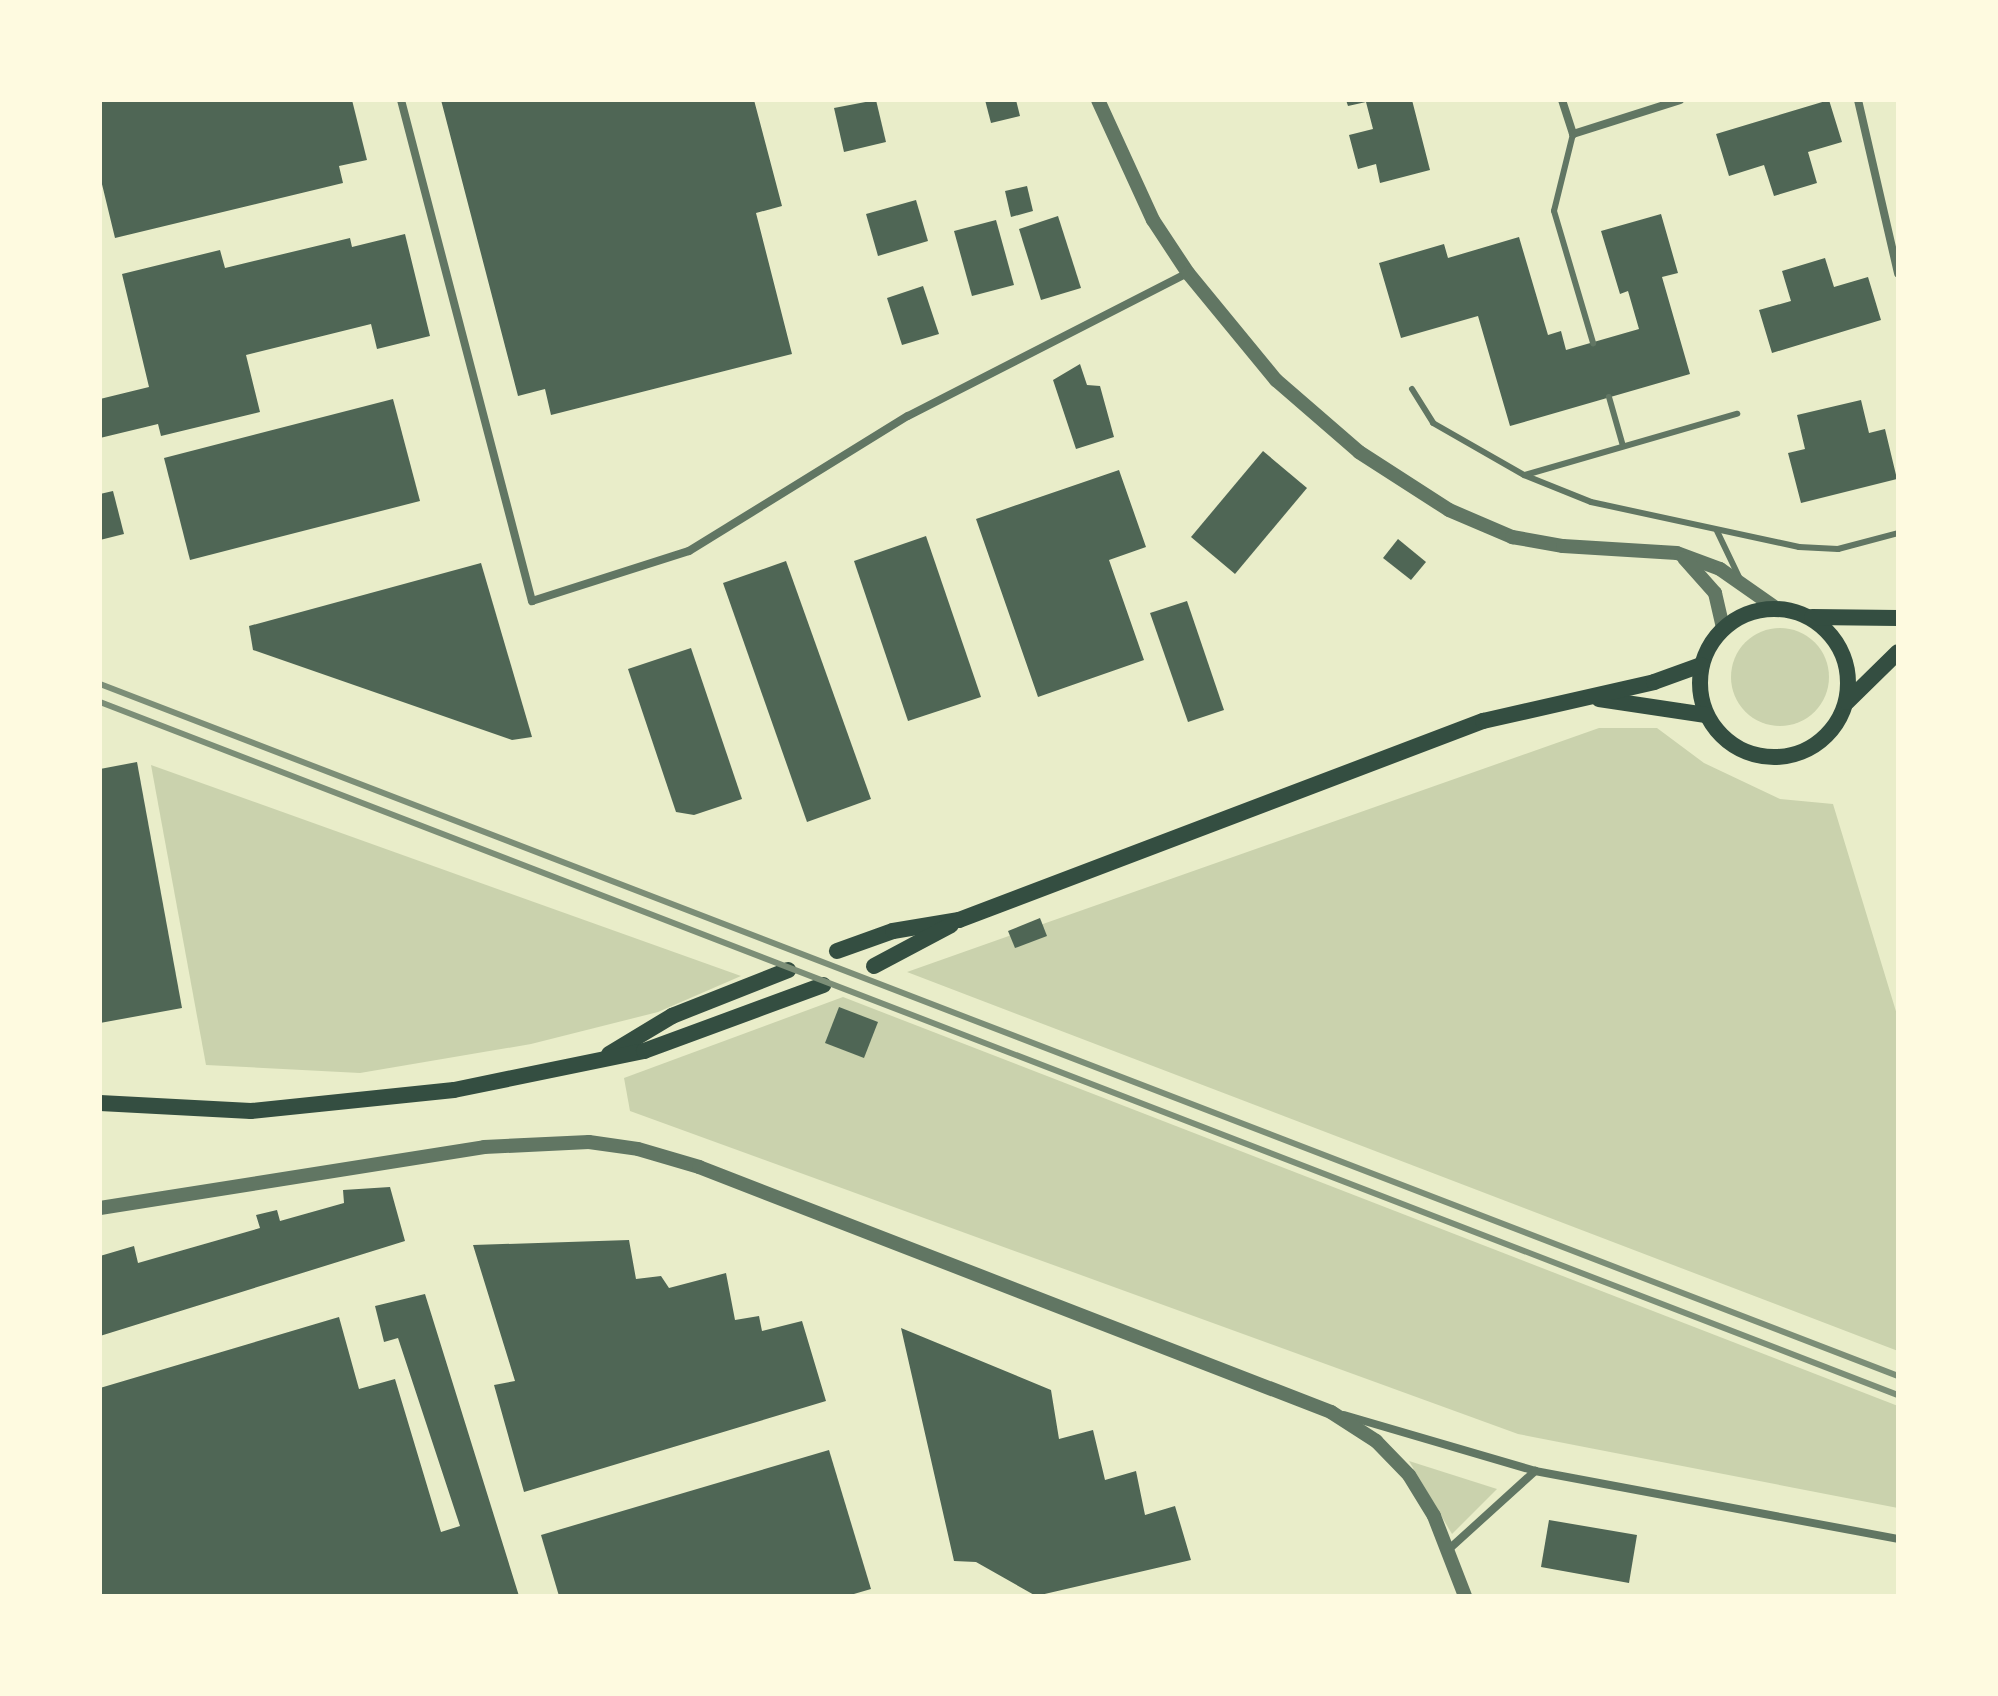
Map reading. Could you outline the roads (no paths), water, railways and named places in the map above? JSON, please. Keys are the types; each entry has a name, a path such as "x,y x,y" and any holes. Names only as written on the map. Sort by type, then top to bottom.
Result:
{"main road":[{"path":"1809,616 1829,631 1843,652 1849,677 1847,702 1836,726 1818,744 1794,755 1768,757 1743,751 1721,736 1706,715 1699,690 1701,665 1723,628 1738,617 1776,608 1809,616 1898,618"},
{"path":"1847,702 1898,652"},
{"path":"874,966 959,920 1483,721 1589,697 1701,665"},
{"path":"1589,697 1706,715"},
{"path":"837,951 893,931 959,920"},
{"path":"607,1055 672,1016 788,970"},
{"path":"100,1103 216,1112 317,1107 473,1086 607,1055 644,1051 823,985"}],"street":[{"path":"401,100 532,601 689,551 908,416 1188,273"},
{"path":"1098,100 1153,220 1188,273 1276,380 1359,452 1449,510 1512,537 1677,553 1704,561 1776,608"},
{"path":"1562,100 1573,134 1680,100"},
{"path":"1858,100 1898,273"},
{"path":"1677,553 1715,593 1723,628"},
{"path":"100,1208 484,1147 589,1142 638,1149 699,1167 1331,1412 1535,1471 1898,1539"},
{"path":"1331,1412 1376,1441 1409,1475 1448,1550 1465,1596"},
{"path":"1448,1550 1535,1471"}],"lane":[{"path":"1573,134 1554,211 1593,343"},
{"path":"1412,389 1433,423 1524,475 1591,502 1717,531 1838,549 1898,533"},
{"path":"1609,397 1623,446"},
{"path":"1524,475 1737,414"},
{"path":"1717,531 1743,584"}],"railway":[{"path":"100,684 1898,1376"},
{"path":"100,702 1898,1395"}]}
